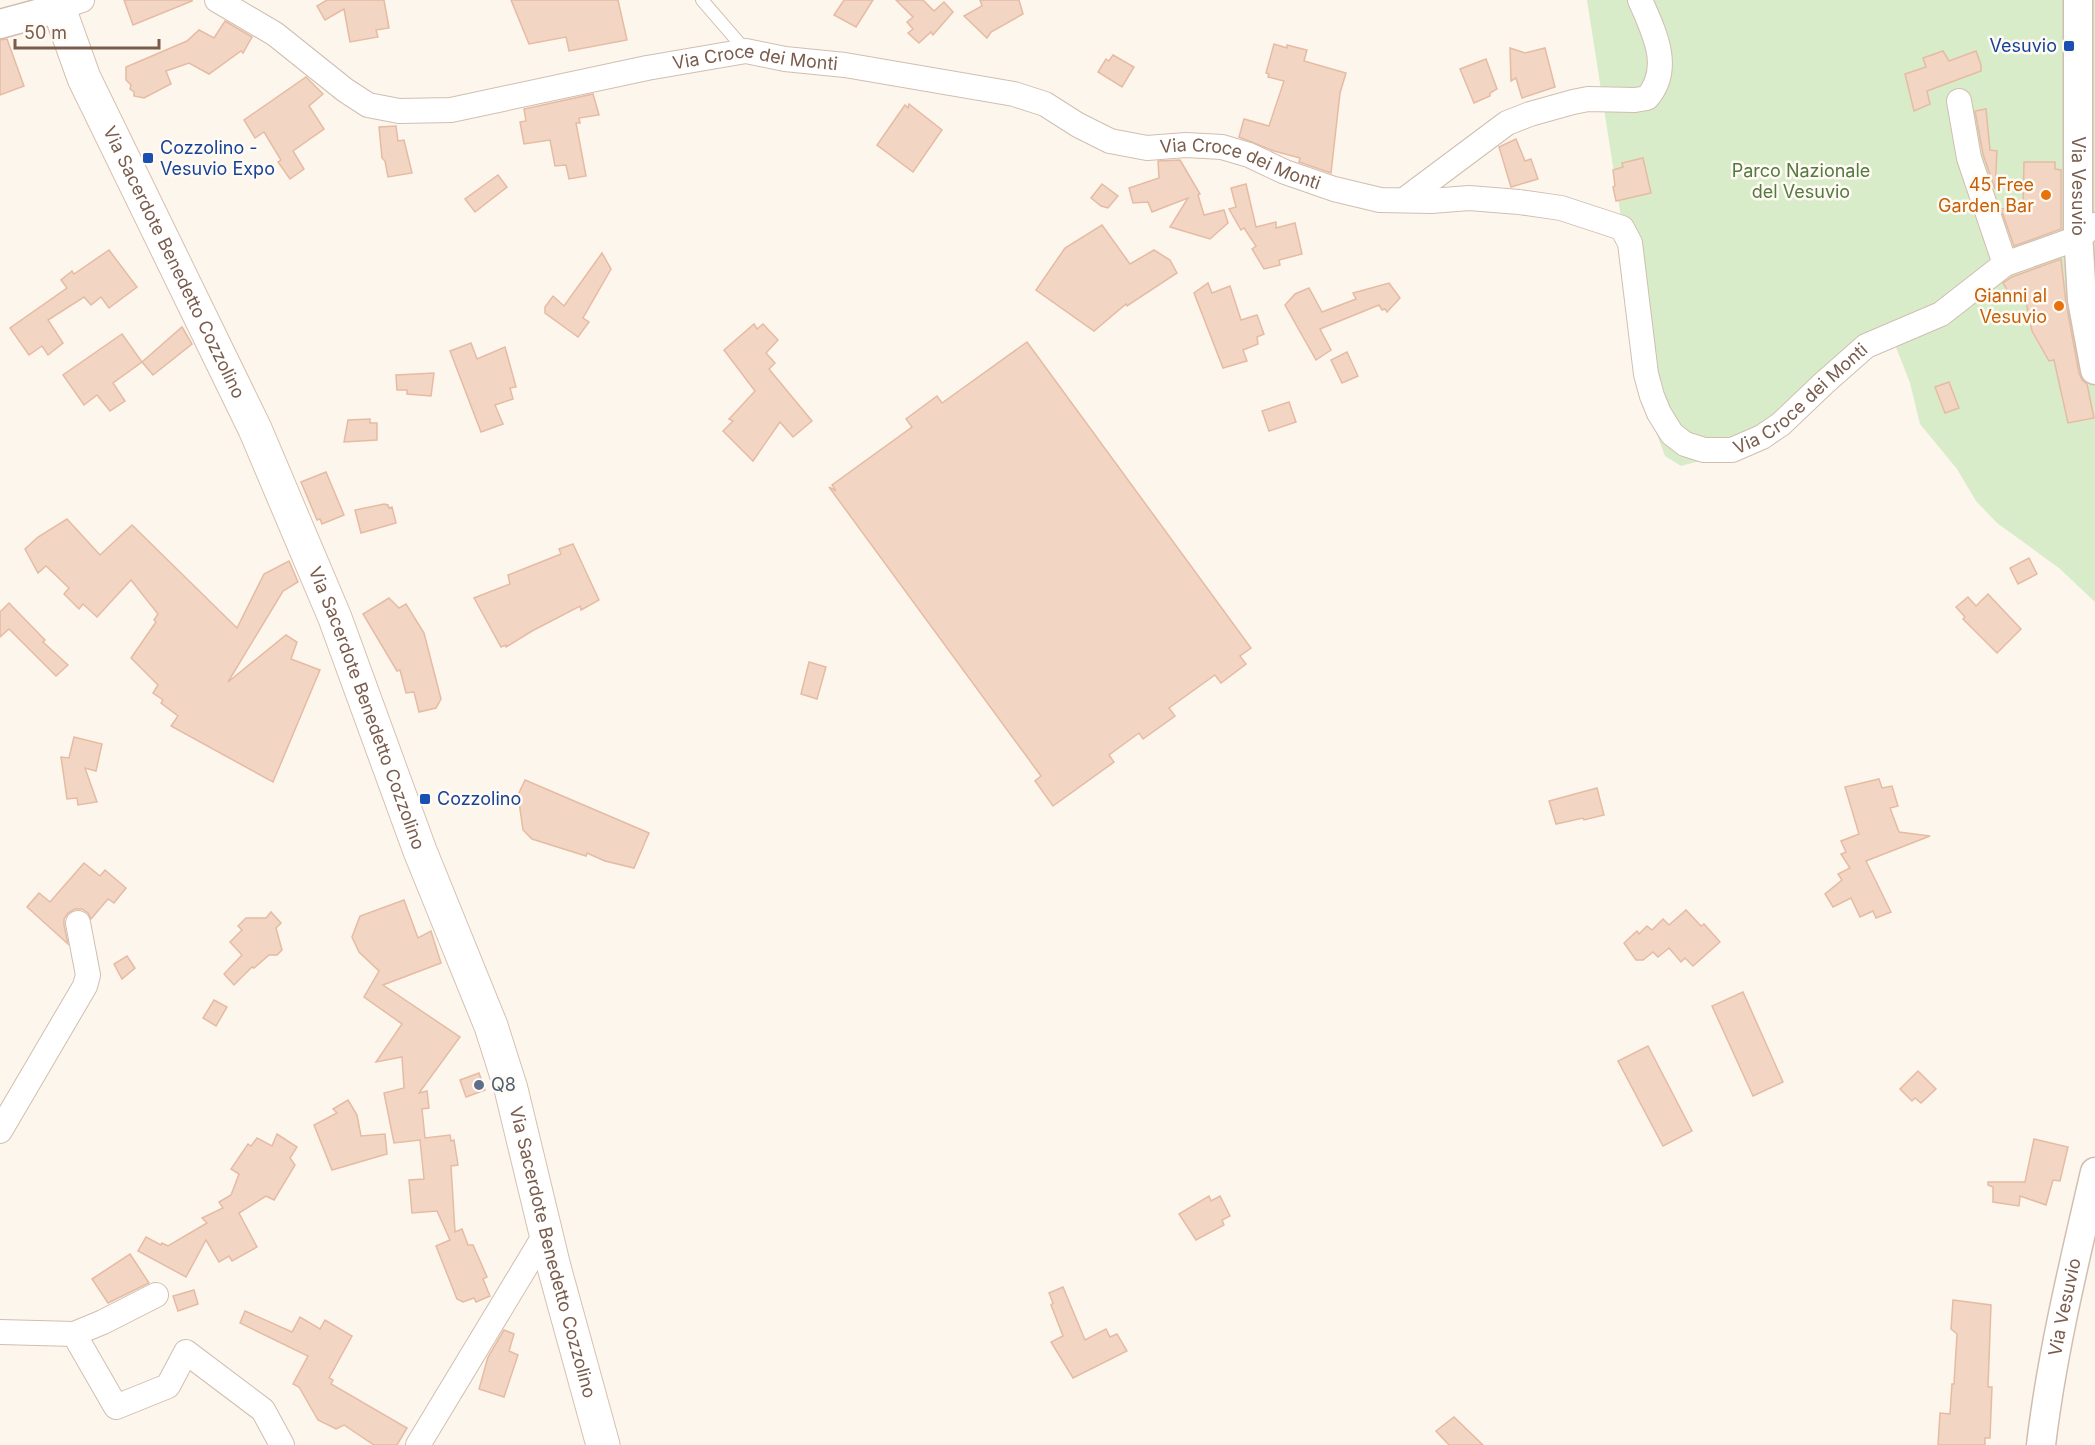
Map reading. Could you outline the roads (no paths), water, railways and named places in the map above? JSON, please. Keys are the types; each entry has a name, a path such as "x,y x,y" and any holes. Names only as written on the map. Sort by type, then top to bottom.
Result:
{"main road":[{"name":"Via Sacerdote Benedetto Cozzolino","path":"66,3 84,78 255,429 335,618 420,851 491,1026 511,1089 546,1233 603,1445"}],"street":[{"name":"Via Croce dei Monti","path":"217,0 275,34 345,90 368,105 399,111 451,110 647,68 746,51 785,59 855,66 1014,94 1045,104 1110,141 1147,148 1186,145 1222,147 1249,155 1285,172 1334,189 1380,200 1431,201 1469,198 1561,208 1622,228 1630,243 1646,374 1652,396 1659,414 1672,434 1685,444 1704,450 1732,450 1762,437 1781,424 1866,346 1941,314 2005,264 2087,231"},
{"path":"1404,200 1508,123 1530,114 1588,99 1647,98 1655,89 1660,76 1660,54 1640,0"},
{"name":"Via Vesuvio","path":"2078,0 2087,231 2082,300 2095,370"},
{"path":"0,24 66,3"},
{"path":"1959,100 1970,158 2005,264"},
{"path":"0,1131 86,986 88,975 78,923"},
{"name":"Via Vesuvio","path":"2041,1445 2047,1394 2064,1307 2095,1172"},
{"path":"418,1445 546,1233"},
{"path":"0,1332 75,1334 156,1295"},
{"path":"75,1334 116,1407 168,1386 186,1352 263,1410 282,1445"}],"lane":[{"path":"702,0 746,51"}],"place":[{"name":"Vesuvio","path":"2069,46"},
{"name":"Cozzolino - Vesuvio Expo","path":"148,158"},
{"name":"45 Free Garden Bar","path":"2046,195"},
{"name":"Gianni al Vesuvio","path":"2059,306"},
{"name":"Cozzolino","path":"425,799"},
{"name":"Q8","path":"479,1085"}],"park label":[{"name":"Parco Nazionale del Vesuvio","path":"1801,181"}]}
